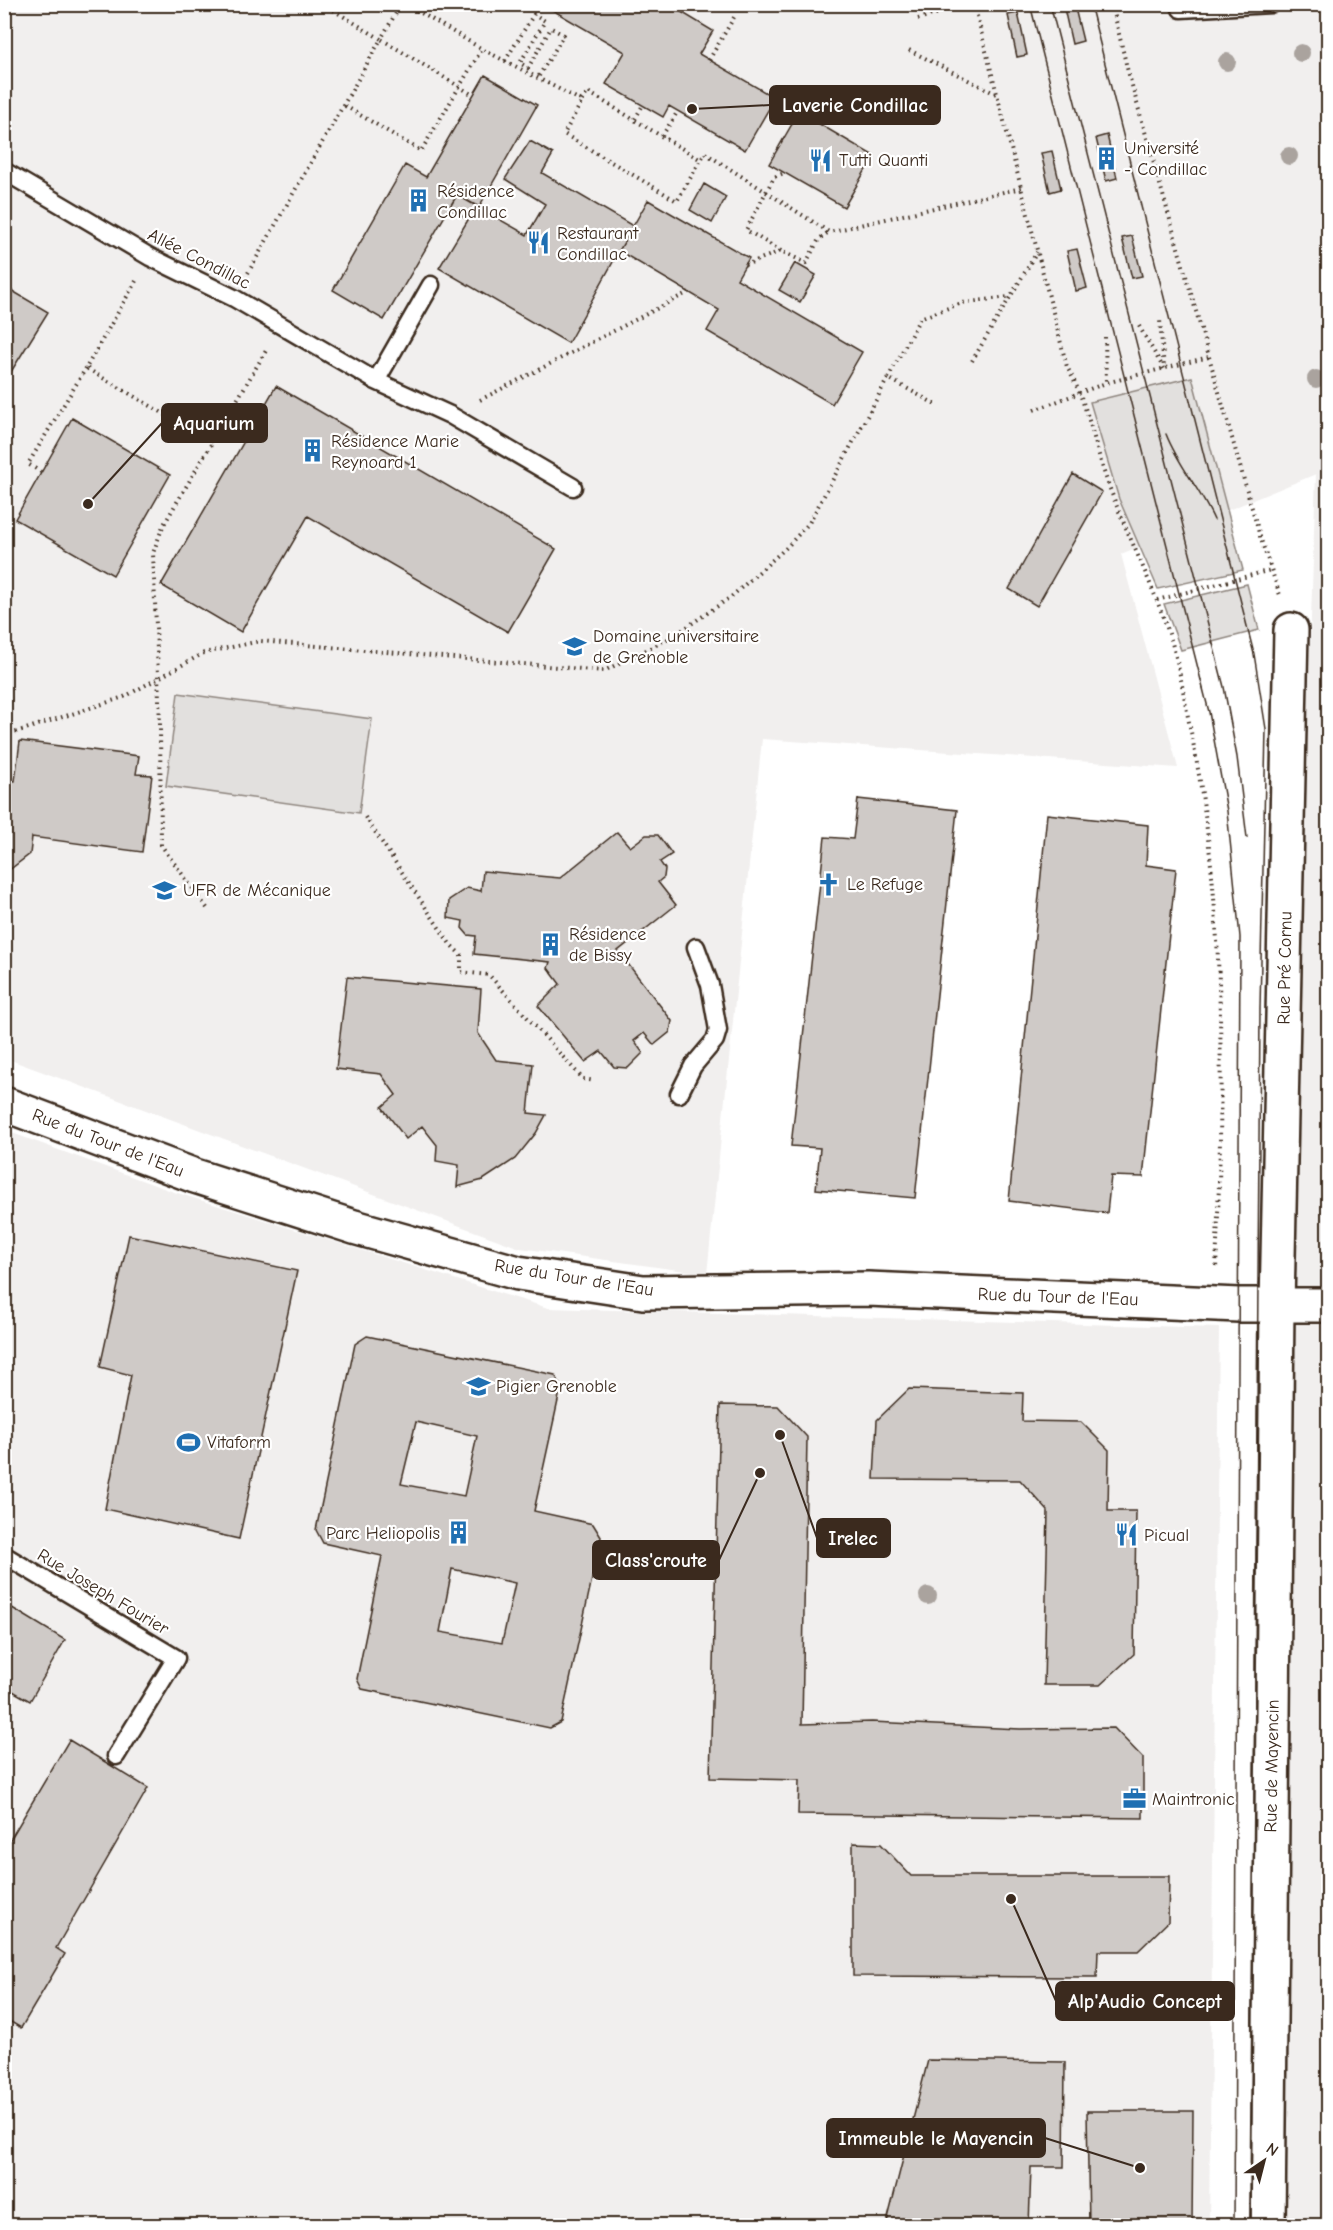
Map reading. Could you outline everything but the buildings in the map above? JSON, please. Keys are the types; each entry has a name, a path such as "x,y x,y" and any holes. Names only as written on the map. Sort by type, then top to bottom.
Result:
{"street":[{"name":"Rue Pré Cornu","path":"1277,1306 1291,630"},
{"name":"Rue du Tour de l'Eau","path":"4,1104 195,1176 354,1227 518,1273 643,1292 868,1289 1212,1304 1329,1305"},
{"name":"Rue de Mayencin","path":"1268,2226 1277,1306"}],"lane":[{"path":"1182,4 1181,9 1272,4"},
{"name":"Allée Condillac","path":"4,171 150,257 234,298 376,381 450,416 573,487"},
{"path":"376,381 430,285"},
{"path":"679,1094 693,1066 715,1040 718,1030 710,985 696,947"},
{"name":"Rue Joseph Fourier","path":"4,1555 176,1658 116,1756"}],"path":[{"path":"323,4 473,95"},
{"path":"234,298 401,4"},
{"path":"406,4 482,49 582,101"},
{"path":"918,19 972,4 1066,367 1082,394 1111,492 1157,600 1172,642 1197,763 1214,880 1219,966 1221,1121 1216,1271 1212,1304"},
{"path":"1112,4 1127,68 1209,357 1271,570 1291,630"},
{"path":"505,61 534,14 545,21 520,63 528,68 551,28 564,35 537,79"},
{"path":"709,60 736,14"},
{"path":"345,106 422,151 482,49"},
{"path":"909,50 997,94"},
{"path":"701,160 588,92 564,134 677,201 701,160 705,153 828,232"},
{"path":"634,119 643,105"},
{"path":"662,136 678,111"},
{"path":"784,173 774,177 746,230 806,263 819,239 828,232 1021,188"},
{"path":"745,265 781,251"},
{"path":"972,361 1037,251"},
{"path":"41,472 28,464 150,257"},
{"path":"450,416 689,292"},
{"path":"4,736 124,697 204,653 260,641 604,671 672,638 731,597 787,547 809,523 920,318 962,303 1010,297"},
{"path":"1160,320 1164,369"},
{"path":"207,908 160,845 158,680 153,553 163,526 280,325"},
{"path":"1138,326 1164,369"},
{"path":"1105,337 1106,383"},
{"path":"1034,410 1082,394 1106,383 1209,357"},
{"path":"86,368 212,442"},
{"path":"888,378 935,404"},
{"path":"1157,600 1271,570"},
{"path":"365,817 450,944 461,955 461,972 489,975 583,1079 595,1081"}],"shaded area":[{"name":"Domaine universitaire de Grenoble","path":"4,5 1328,5 1328,2225 1286,2225 1293,1345 1301,905 1316,474 1121,554 1178,768 762,739 707,1274 520,1248 5,1058"},
{"path":"1192,377 1243,570 1158,589 1119,499 1090,402"},
{"path":"1247,584 1259,630 1181,650 1164,604"},
{"path":"178,693 372,719 359,813 166,786"},
{"path":"4,1130 174,1192 548,1308 1219,1328 1209,2225 5,2225"}],"tram line":[{"path":"1030,4 1209,712 1227,811 1240,937 1234,2226"},
{"path":"1050,4 1224,687 1237,757 1247,838"},
{"path":"1090,4 1254,654 1266,729 1260,1008 1251,2226"},
{"path":"1166,434 1214,520"}],"place":[{"name":"Laverie Condillac","path":"692,109"},
{"name":"Université - Condillac","path":"1106,158"},
{"name":"Tutti Quanti","path":"821,160"},
{"name":"Résidence Condillac","path":"419,201"},
{"name":"Restaurant Condillac","path":"539,243"},
{"name":"Résidence Marie Reynoard 1","path":"313,451"},
{"name":"Aquarium","path":"88,504"},
{"name":"Domaine universitaire de Grenoble","path":"575,646"},
{"name":"Le Refuge","path":"829,884"},
{"name":"UFR de Mécanique","path":"165,890"},
{"name":"Résidence de Bissy","path":"551,944"},
{"name":"Pigier Grenoble","path":"478,1386"},
{"name":"Irelec","path":"780,1435"},
{"name":"Vitaform","path":"189,1442"},
{"name":"Class'croute","path":"760,1473"},
{"name":"Parc Heliopolis","path":"458,1533"},
{"name":"Picual","path":"1126,1535"},
{"name":"Maintronic","path":"1134,1799"},
{"name":"Alp'Audio Concept","path":"1011,1899"},
{"name":"Immeuble le Mayencin","path":"1140,2168"}]}
